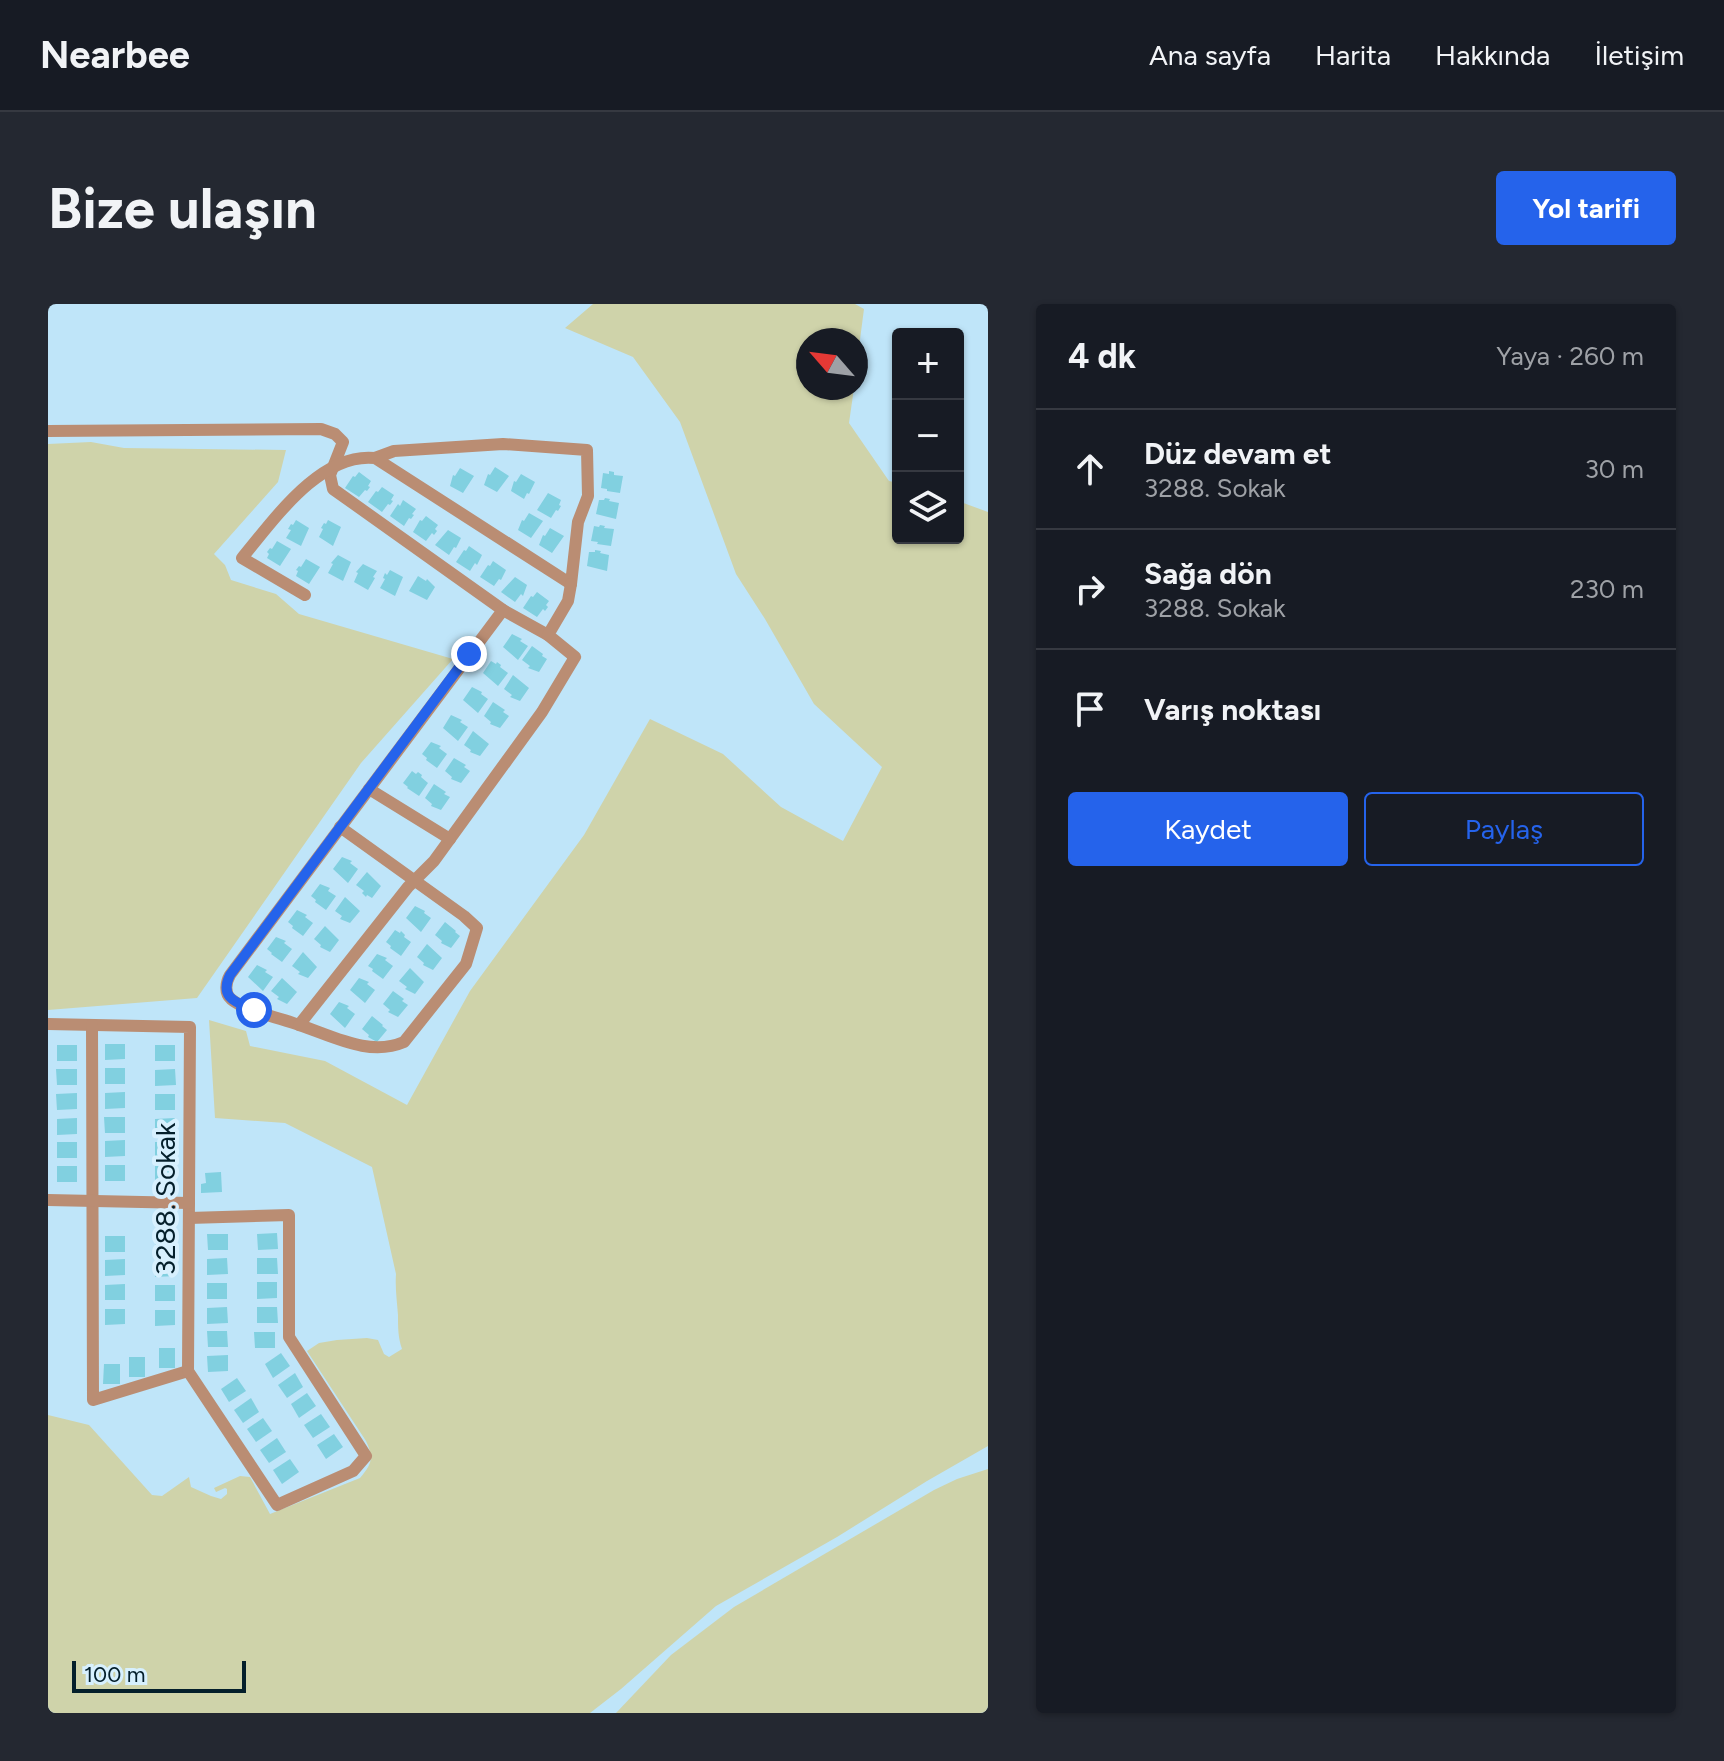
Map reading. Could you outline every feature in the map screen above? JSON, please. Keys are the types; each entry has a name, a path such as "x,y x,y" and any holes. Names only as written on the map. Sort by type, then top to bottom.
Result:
{"street":[{"path":"48,431 321,429 335,434 343,442 330,475 333,489 503,610 548,635 575,657 542,712 434,861 299,1025"},
{"path":"305,595 242,558 293,497 335,464 362,457 375,458 394,451 503,444 587,450 588,496 578,522 568,601 548,635"},
{"path":"375,458 571,584"},
{"path":"340,827 477,928 466,964 404,1042 390,1048 366,1047 254,1010 231,999 226,992 227,980 340,827 503,610"},
{"path":"369,789 450,839"},
{"path":"48,1024 92,1025 93,1400 188,1371 277,1505 353,1471 366,1456 289,1337 289,1215 189,1218"},
{"name":"3288. Sokak","path":"92,1025 190,1027 188,1371"},
{"path":"48,1200 189,1203"}],"green space":[{"path":"593,304 855,304 864,309 862,328 796,328 796,400 852,400 849,423 892,482 892,544 964,544 964,503 988,512 988,1446 716,1606 590,1713 48,1713 48,1415 89,1425 152,1495 162,1496 189,1477 191,1487 221,1499 227,1494 227,1489 216,1492 214,1488 240,1476 250,1477 270,1514 360,1478 370,1461 366,1441 307,1351 319,1343 367,1338 378,1340 384,1354 389,1357 402,1349 398,1332 396,1274 372,1167 285,1123 215,1118 209,1020 246,1031 250,1046 325,1061 407,1105 470,991 584,835 650,719 723,754 781,807 843,841 882,767 814,704 736,574 680,422 633,357 565,328"},
{"path":"91,442 124,448 286,450 278,482 214,554 225,565 231,580 276,594 299,614 453,659 361,763 197,998 48,1010 48,444"},
{"path":"988,1469 988,1713 616,1713 671,1655 734,1607 934,1490"}],"building":[{"path":"495,467 509,476 497,492 484,485"},
{"path":"460,468 474,476 463,493 450,486 453,475"},
{"path":"609,471 623,476 620,493 601,488 603,473 609,474"},
{"path":"359,472 371,481 367,491 359,497 345,488"},
{"path":"521,474 535,482 524,499 511,491 514,481"},
{"path":"382,487 394,495 393,501 382,512 368,502"},
{"path":"548,493 561,500 561,506 551,518 537,510"},
{"path":"605,498 619,503 616,519 596,514 599,500"},
{"path":"403,500 416,509 404,526 390,516"},
{"path":"529,513 543,521 531,538 518,530"},
{"path":"426,516 438,525 434,535 432,533 426,541 413,532"},
{"path":"296,520 309,528 301,546 286,538 291,530 288,529"},
{"path":"328,520 341,527 333,546 319,537 321,528"},
{"path":"594,526 614,529 611,546 591,541"},
{"path":"550,528 564,536 552,553 539,545"},
{"path":"448,530 461,538 449,555 435,545"},
{"path":"277,541 291,549 280,566 267,558 267,552"},
{"path":"469,546 482,555 470,571 456,562"},
{"path":"595,550 609,555 607,571 587,566 589,552"},
{"path":"338,555 351,562 343,581 328,573"},
{"path":"306,559 320,567 309,584 296,576 296,570"},
{"path":"493,561 506,570 494,586 480,577"},
{"path":"363,564 377,571 368,590 354,582 356,572"},
{"path":"390,570 403,577 395,596 380,588 385,573 387,575"},
{"path":"418,576 435,587 427,600 409,591"},
{"path":"515,577 527,585 523,596 521,594 515,602 501,592"},
{"path":"537,592 549,601 545,611 543,609 537,617 523,608"},
{"path":"512,634 528,646 518,660 503,647"},
{"path":"532,646 547,659 539,672 528,668 530,666 522,660"},
{"path":"491,661 497,662 508,673 498,686 483,673"},
{"path":"513,675 529,688 520,701 510,697 512,695 504,689"},
{"path":"472,687 488,699 478,713 463,700"},
{"path":"493,702 509,716 500,728 490,724 484,716"},
{"path":"451,715 468,727 458,741 443,728"},
{"path":"473,731 489,744 480,756 464,745"},
{"path":"431,742 441,746 439,748 447,754 437,768 422,754"},
{"path":"454,758 470,771 461,783 451,779 445,771"},
{"path":"412,771 422,775 428,783 419,796 403,783"},
{"path":"434,784 450,797 441,810 431,806 425,798"},
{"path":"342,857 352,861 350,863 358,869 348,883 333,869"},
{"path":"367,872 381,886 372,898 366,897 356,885"},
{"path":"320,884 330,888 328,891 336,896 326,910 311,896"},
{"path":"345,897 360,911 350,923 340,919 342,916 335,911"},
{"path":"415,906 431,918 421,932 406,918"},
{"path":"297,910 307,915 305,917 313,923 303,936 288,922"},
{"path":"445,922 460,936 451,948 441,943 435,935"},
{"path":"325,926 339,940 330,952 320,947 314,939"},
{"path":"395,930 401,931 411,942 401,956 386,942"},
{"path":"276,937 286,941 284,943 292,949 282,962 267,949"},
{"path":"427,944 442,958 433,970 423,965 417,957"},
{"path":"303,952 317,967 308,978 298,974 300,972 292,966"},
{"path":"377,954 387,958 385,960 393,966 383,979 368,966"},
{"path":"257,965 273,977 263,991 248,977"},
{"path":"410,968 424,982 415,994 405,989 407,987 399,981"},
{"path":"282,978 297,992 287,1004 277,999 279,997 271,991"},
{"path":"359,978 369,982 367,984 375,990 365,1003 350,990"},
{"path":"393,991 408,1005 398,1017 388,1012 390,1010 383,1004"},
{"path":"339,1002 349,1006 347,1008 355,1014 345,1028 330,1014"},
{"path":"372,1016 387,1030 377,1042 362,1029"},
{"path":"105,1044 125,1044 125,1059 105,1060"},
{"path":"57,1045 77,1045 77,1061 57,1061"},
{"path":"155,1045 175,1045 175,1061 155,1061"},
{"path":"105,1068 125,1068 125,1084 105,1084"},
{"path":"56,1069 77,1069 77,1085 57,1085"},
{"path":"175,1069 176,1085 155,1086 155,1070"},
{"path":"125,1092 125,1108 105,1109 105,1093"},
{"path":"77,1093 77,1109 57,1110 56,1094"},
{"path":"155,1094 175,1094 175,1110 155,1110"},
{"path":"104,1117 125,1117 125,1133 105,1133"},
{"path":"77,1118 77,1134 57,1135 57,1119"},
{"path":"175,1118 175,1134 155,1135 155,1119"},
{"path":"125,1140 125,1156 105,1157 105,1141"},
{"path":"57,1142 77,1142 77,1158 57,1158"},
{"path":"155,1142 175,1142 176,1158 155,1158"},
{"path":"105,1165 125,1165 125,1181 105,1181"},
{"path":"57,1166 77,1166 77,1182 57,1182"},
{"path":"155,1166 175,1166 176,1182 155,1183"},
{"path":"221,1172 222,1192 201,1193 201,1184 206,1183 205,1173"},
{"path":"277,1233 278,1249 258,1250 257,1234"},
{"path":"207,1234 228,1234 228,1250 208,1250"},
{"path":"105,1236 125,1236 125,1252 105,1252"},
{"path":"155,1237 175,1237 175,1253 155,1253"},
{"path":"227,1258 228,1274 207,1275 207,1259"},
{"path":"257,1258 277,1258 278,1274 257,1274"},
{"path":"125,1259 125,1275 105,1276 105,1260"},
{"path":"175,1260 175,1276 155,1277 155,1261"},
{"path":"257,1282 277,1282 277,1298 257,1299"},
{"path":"207,1283 227,1283 227,1299 207,1299"},
{"path":"125,1284 125,1300 105,1300 105,1285"},
{"path":"155,1285 175,1285 175,1301 155,1301"},
{"path":"227,1307 228,1323 207,1324 207,1308"},
{"path":"257,1307 277,1307 278,1323 257,1323"},
{"path":"105,1309 125,1309 125,1324 105,1325"},
{"path":"155,1310 175,1310 175,1325 155,1326"},
{"path":"207,1331 227,1331 228,1347 208,1347"},
{"path":"254,1332 275,1332 275,1348 255,1348"},
{"path":"159,1348 175,1348 175,1368 159,1368"},
{"path":"281,1353 290,1366 273,1378 265,1364"},
{"path":"228,1355 228,1371 208,1372 207,1356"},
{"path":"129,1357 145,1357 145,1377 129,1377"},
{"path":"104,1364 120,1364 120,1384 103,1384"},
{"path":"295,1373 303,1387 287,1398 278,1385"},
{"path":"237,1378 246,1391 229,1402 221,1389"},
{"path":"307,1393 316,1406 299,1418 291,1404"},
{"path":"251,1398 259,1412 243,1423 234,1410"},
{"path":"321,1414 330,1427 313,1438 304,1425"},
{"path":"263,1418 272,1431 256,1442 247,1429"},
{"path":"334,1434 343,1447 326,1459 317,1445"},
{"path":"277,1438 286,1452 269,1463 260,1450"},
{"path":"290,1459 299,1472 282,1484 273,1470"}],"route":[{"path":"254,1010 231,999 226,992 230,975 469,654"}]}
